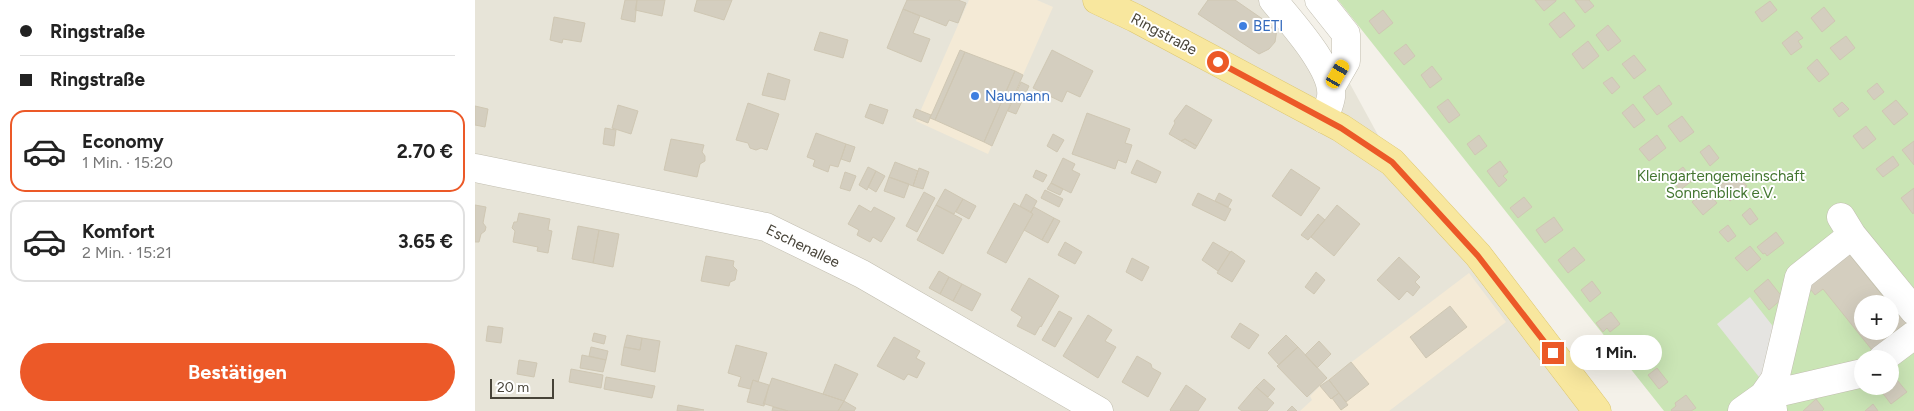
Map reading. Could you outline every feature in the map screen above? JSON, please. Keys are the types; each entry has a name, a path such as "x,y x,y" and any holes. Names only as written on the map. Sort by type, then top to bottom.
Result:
{"main road":[{"name":"Ringstraße","path":"1097,0 1135,18 1341,128 1392,162 1478,256 1597,411"}],"street":[{"path":"1273,0 1319,59 1331,87 1331,97 1324,119"},
{"path":"1319,0 1346,34 1346,61 1331,87"},
{"name":"Eschenallee","path":"475,168 766,227 862,274 1099,411"},
{"path":"1759,406 1775,379 1799,277 1846,226 1914,311"},
{"path":"1894,350 1914,335"},
{"path":"1759,406 1854,376"}],"shaded area":[{"path":"475,0 1286,0 1343,71 1378,135 1390,164 1594,411 475,411"},
{"path":"969,0 1037,0 1053,7 988,154 916,121"},
{"path":"1469,273 1506,322 1389,411 1300,411 1312,400 1310,396 1320,386"},
{"path":"1750,297 1779,334 1763,382 1717,324"}],"green space":[{"name":"Kleingartengemeinschaft Sonnenblick e.V.","path":"1338,0 1914,0 1914,411 1664,411"}],"building":[{"path":"625,0 637,0 635,22 621,19"},
{"path":"637,0 665,0 662,16 635,10"},
{"path":"697,0 732,0 724,20 694,11"},
{"path":"907,0 958,0 966,3 958,23 949,20 946,26 903,9"},
{"name":"BETI","path":"1208,0 1235,0 1277,29 1275,42 1269,49 1259,54 1198,14"},
{"path":"1535,0 1556,0 1556,1 1544,11"},
{"path":"1575,0 1589,0 1594,6 1585,13"},
{"path":"1770,1 1777,10 1762,22 1755,12"},
{"path":"1824,7 1835,21 1822,32 1811,18"},
{"path":"903,9 920,16 913,33 930,39 921,62 887,48"},
{"path":"1383,10 1393,23 1379,34 1369,21"},
{"path":"1564,12 1575,26 1560,38 1549,24"},
{"path":"554,17 585,23 581,42 563,39 562,43 550,40"},
{"path":"1608,25 1621,41 1608,51 1596,35"},
{"path":"1797,31 1803,38 1798,41 1802,47 1791,55 1782,43"},
{"path":"820,32 848,40 843,58 814,50"},
{"path":"1846,36 1855,48 1840,60 1830,48"},
{"path":"1588,41 1599,56 1583,69 1572,54"},
{"path":"1406,44 1415,56 1404,65 1394,53"},
{"path":"960,50 965,52 935,120 930,118"},
{"path":"1052,50 1093,71 1080,97 1067,91 1062,102 1033,88"},
{"name":"Naumann","path":"965,52 1015,71 984,142 935,120"},
{"path":"1634,55 1646,70 1634,79 1622,64"},
{"path":"1817,59 1829,74 1819,82 1807,68"},
{"path":"1432,66 1442,79 1430,88 1421,75"},
{"path":"1015,71 1023,75 992,146 984,142"},
{"path":"768,73 790,80 785,100 762,95"},
{"path":"1612,77 1620,87 1612,94 1603,83"},
{"path":"1021,82 1029,86 1016,114 1008,111"},
{"path":"1877,83 1884,92 1874,100 1867,91"},
{"path":"1659,85 1672,104 1657,115 1643,97"},
{"path":"1448,99 1460,115 1449,123 1437,107"},
{"path":"1896,100 1908,114 1894,125 1882,111"},
{"path":"1842,102 1849,109 1839,117 1833,109"},
{"path":"748,103 779,114 767,150 761,148 756,150 750,148 748,143 736,140"},
{"path":"870,104 888,110 883,124 865,117"},
{"path":"1633,104 1645,120 1634,128 1622,113"},
{"path":"618,105 638,111 631,134 612,128"},
{"path":"1186,105 1212,120 1197,146 1185,139 1181,141 1169,134 1175,123 1174,121"},
{"path":"475,106 488,109 485,127 475,125"},
{"path":"916,109 931,115 928,123 913,117"},
{"path":"1087,113 1130,129 1125,143 1132,145 1126,163 1118,160 1115,169 1072,154"},
{"path":"1682,116 1694,132 1680,142 1668,126"},
{"path":"1866,126 1876,139 1863,149 1853,136"},
{"path":"605,128 616,130 614,146 603,144"},
{"path":"816,133 846,144 838,167 830,165 828,172 813,166 815,160 807,157"},
{"path":"1053,134 1064,140 1057,152 1047,146"},
{"path":"1479,135 1487,146 1475,155 1467,144"},
{"path":"1657,135 1666,148 1649,161 1639,149"},
{"path":"671,139 704,145 702,152 705,156 705,161 700,164 697,177 664,170"},
{"path":"1185,139 1197,146 1195,149 1181,141"},
{"path":"1914,141 1914,165 1902,150"},
{"path":"846,144 855,147 850,162 841,159"},
{"path":"1709,145 1719,158 1710,166 1700,152"},
{"path":"1893,156 1899,165 1883,177 1876,169"},
{"path":"1063,158 1075,164 1072,170 1080,174 1071,193 1051,183"},
{"path":"1137,160 1161,172 1156,183 1131,173"},
{"path":"1500,161 1508,172 1503,176 1507,180 1499,187 1487,171"},
{"path":"895,162 918,171 913,186 889,177"},
{"path":"868,167 876,171 867,190 859,185"},
{"path":"1683,167 1693,180 1680,190 1670,177"},
{"path":"919,168 929,172 923,189 913,186"},
{"path":"1291,169 1320,188 1301,216 1272,196"},
{"path":"1036,170 1047,175 1043,182 1033,177"},
{"path":"876,171 885,176 876,192 868,187"},
{"path":"845,172 856,176 850,191 840,188"},
{"path":"1736,173 1747,186 1730,201 1718,187"},
{"path":"889,177 909,184 904,198 884,191"},
{"path":"1051,183 1063,189 1060,195 1047,189"},
{"path":"1914,188 1914,212 1913,214 1901,198"},
{"path":"945,189 963,199 954,214 936,205"},
{"path":"1045,190 1063,199 1059,207 1041,198"},
{"path":"1706,190 1717,203 1703,215 1692,202"},
{"path":"924,192 935,198 917,232 906,226"},
{"path":"1198,193 1231,209 1225,221 1192,205"},
{"path":"1219,193 1232,200 1228,207 1215,201"},
{"path":"1026,194 1037,201 1031,212 1020,206"},
{"path":"1524,197 1532,207 1518,218 1510,208"},
{"path":"963,199 976,206 969,219 956,212"},
{"path":"1014,203 1033,214 1006,263 987,253"},
{"path":"475,205 486,207 483,223 486,227 485,231 481,234 479,242 475,242"},
{"path":"859,205 871,212 874,207 895,218 881,242 873,237 870,242 857,235 859,230 848,224"},
{"path":"936,205 962,219 943,254 917,240"},
{"path":"1337,205 1360,224 1334,256 1311,237"},
{"path":"1034,207 1054,218 1042,240 1024,230 1033,214 1031,212"},
{"path":"1750,208 1758,219 1750,225 1742,215"},
{"path":"519,213 550,219 548,230 552,231 548,253 537,251 538,247 513,242 515,231 512,228 514,222 517,222"},
{"path":"1318,214 1325,220 1308,240 1301,235"},
{"path":"1554,217 1563,230 1545,243 1536,230"},
{"path":"1054,218 1060,221 1048,243 1042,240"},
{"path":"1728,225 1736,236 1728,242 1719,232"},
{"path":"578,226 599,230 593,263 572,259"},
{"path":"599,230 619,234 613,267 593,263"},
{"path":"1776,232 1784,243 1767,256 1757,247"},
{"path":"1065,242 1082,252 1075,264 1058,255"},
{"path":"1213,242 1230,252 1218,271 1202,260"},
{"path":"1750,246 1761,259 1747,271 1735,258"},
{"path":"1574,247 1585,260 1568,273 1558,260"},
{"path":"1845,249 1882,295 1854,295 1854,328 1823,289 1815,295 1804,281"},
{"path":"1231,251 1245,261 1232,282 1217,273"},
{"path":"706,256 734,261 733,266 737,270 735,280 730,282 729,286 701,281"},
{"path":"1399,257 1420,277 1415,282 1420,287 1413,296 1407,291 1399,300 1377,280"},
{"path":"1132,258 1149,267 1142,281 1126,272"},
{"path":"939,271 949,277 940,294 929,288"},
{"path":"1316,272 1325,280 1314,294 1305,287"},
{"path":"949,277 962,284 953,301 940,294"},
{"path":"1029,278 1059,296 1035,335 1017,326 1022,317 1011,310"},
{"path":"1768,279 1783,298 1769,310 1754,291"},
{"path":"1592,281 1601,293 1590,302 1581,290"},
{"path":"962,284 981,294 972,311 953,301"},
{"path":"1900,303 1912,318 1899,328 1899,304"},
{"path":"1450,306 1467,327 1426,358 1410,337"},
{"path":"1059,311 1072,318 1055,347 1042,340"},
{"path":"1611,312 1620,324 1610,332 1607,328 1603,332 1596,323"},
{"path":"1088,315 1112,330 1105,341 1116,347 1098,378 1063,356"},
{"path":"1240,323 1259,335 1249,349 1231,337"},
{"path":"488,326 503,328 501,343 486,341"},
{"path":"594,333 606,336 604,344 592,341"},
{"path":"627,335 642,338 640,350 624,347"},
{"path":"1286,335 1298,347 1279,365 1268,353"},
{"path":"894,337 920,351 916,358 925,363 917,378 908,374 904,380 877,366"},
{"path":"1639,337 1647,348 1635,358 1626,346"},
{"path":"642,338 660,341 655,372 621,365 624,347 640,350"},
{"path":"1864,340 1884,340 1872,350"},
{"path":"1319,341 1331,354 1317,368 1305,355"},
{"path":"736,345 767,353 758,382 753,380 750,389 738,386 741,377 728,373"},
{"path":"591,347 608,351 606,360 589,356"},
{"path":"1298,347 1327,378 1307,397 1277,366"},
{"path":"582,355 606,360 603,372 580,368"},
{"path":"1137,356 1151,364 1152,368 1161,373 1148,397 1122,382"},
{"path":"519,360 537,363 534,377 517,374"},
{"path":"1351,362 1369,384 1346,402 1329,380"},
{"path":"835,364 858,374 844,401 823,394"},
{"path":"1657,368 1668,382 1659,389 1648,375"},
{"path":"571,369 603,375 601,388 569,382"},
{"path":"606,377 655,386 652,398 604,389"},
{"path":"772,378 844,401 838,411 788,411 763,404"},
{"path":"1264,379 1275,389 1268,397 1256,387"},
{"path":"753,380 769,385 764,406 747,402"},
{"path":"1329,380 1339,393 1331,399 1320,386"},
{"path":"1899,382 1907,392 1891,404 1884,395 1899,395"},
{"path":"1186,385 1206,399 1198,411 1171,411 1170,410"},
{"path":"1256,387 1274,403 1267,411 1242,411 1238,408"},
{"path":"1339,393 1348,405 1341,410 1332,398"},
{"path":"1686,395 1696,408 1691,411 1672,411 1676,406 1675,403"},
{"path":"1816,399 1824,409 1822,411 1803,411"},
{"path":"844,401 856,408 854,411 838,411"},
{"path":"1873,404 1878,411 1865,411"},
{"path":"678,405 704,410 677,411"},
{"path":"1292,406 1297,411 1287,411"},
{"path":"773,407 788,411 772,411"}],"place":[{"name":"BETI","path":"1243,26"},
{"name":"Naumann","path":"975,96"}],"route":[{"path":"1218,62 1341,128 1392,162 1478,256 1553,353"}]}
